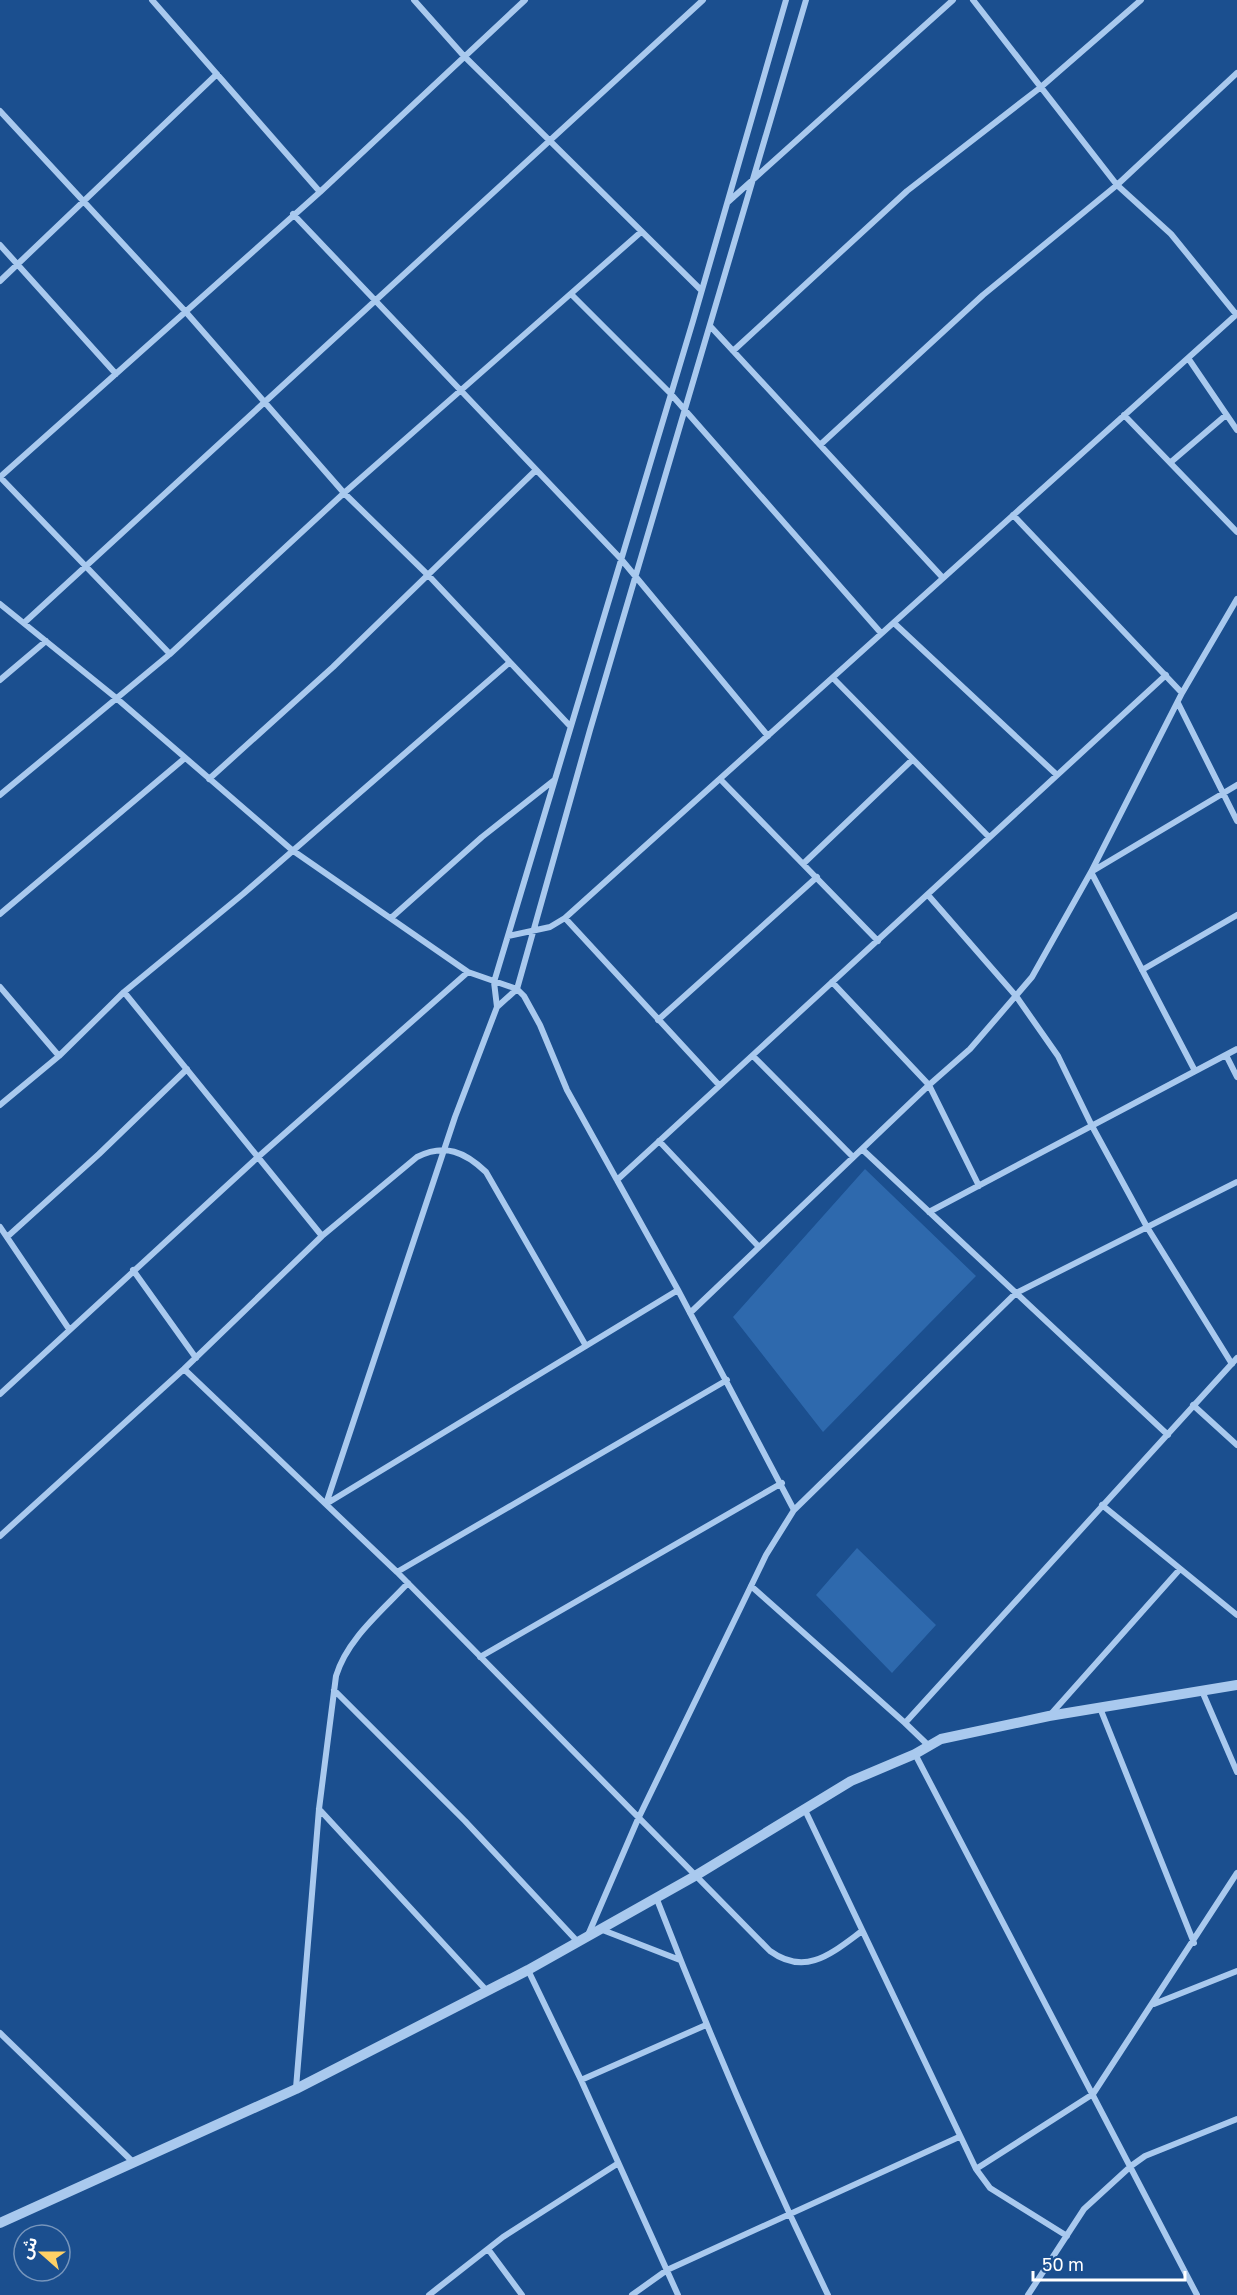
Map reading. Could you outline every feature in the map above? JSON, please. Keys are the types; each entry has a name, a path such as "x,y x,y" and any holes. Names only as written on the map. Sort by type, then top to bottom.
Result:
{"street":[{"path":"152,0 320,192"},
{"path":"414,0 463,55 701,290"},
{"path":"170,654 0,477 320,192 463,55 525,0"},
{"path":"25,622 703,0"},
{"path":"326,1504 445,1149 497,1007 494,982 507,936 728,203 786,0"},
{"path":"497,1007 517,989 806,0"},
{"path":"728,203 755,176 953,0"},
{"path":"507,936 550,927 565,918 1237,314 1171,234 1117,184 973,0"},
{"path":"733,351 907,190 1041,87 1140,0"},
{"path":"0,281 217,74"},
{"path":"820,445 983,295 1117,184 1237,74"},
{"path":"0,111 185,311 344,493 429,576 570,726"},
{"path":"293,214 621,559 768,736"},
{"path":"0,795 170,654 344,493 641,232"},
{"path":"0,245 116,374"},
{"path":"571,294 686,410 881,633"},
{"path":"711,327 944,578"},
{"path":"1188,358 1237,430"},
{"path":"1171,462 1226,414"},
{"path":"1124,415 1237,532"},
{"path":"209,779 429,576 536,470"},
{"path":"1013,515 1182,693"},
{"path":"690,1313 929,1085 970,1049 1032,977 1091,872 1182,693 1237,599"},
{"path":"0,604 116,698 292,850 468,972 517,989 529,1005 567,1090 727,1380 794,1510"},
{"path":"894,623 1058,775"},
{"path":"0,680 46,641"},
{"path":"0,1105 59,1056 124,992 509,663"},
{"path":"617,1180 1166,675"},
{"path":"832,678 989,837"},
{"path":"1178,703 1237,821"},
{"path":"0,914 185,758"},
{"path":"803,864 912,760"},
{"path":"721,780 878,941"},
{"path":"391,918 482,837 554,781"},
{"path":"1091,872 1237,785"},
{"path":"1091,872 1195,1071"},
{"path":"658,1020 817,877"},
{"path":"927,895 1016,996 1058,1056 1092,1126 1148,1227 1232,1364"},
{"path":"1142,970 1237,915"},
{"path":"565,918 719,1085"},
{"path":"0,1394 258,1157 468,972"},
{"path":"832,982 929,1085 979,1186"},
{"path":"0,987 59,1056"},
{"path":"124,992 322,1236"},
{"path":"929,1212 1237,1049"},
{"path":"1226,1055 1237,1077"},
{"path":"753,1056 853,1157"},
{"path":"7,1237 99,1154 186,1069"},
{"path":"659,1141 759,1247"},
{"path":"0,1536 196,1358 322,1236 417,1157 430,1150 445,1149 470,1156 486,1172 586,1346"},
{"path":"863,1150 1168,1436"},
{"path":"588,1935 638,1819 766,1555 794,1510 1016,1293 1237,1182"},
{"path":"0,1227 69,1329"},
{"path":"133,1270 196,1358"},
{"path":"326,1504 678,1290"},
{"path":"905,1723 1237,1358"},
{"path":"184,1369 397,1572 770,1951 791,1963 803,1963 830,1955 862,1931"},
{"path":"397,1572 727,1380"},
{"path":"1193,1405 1237,1444"},
{"path":"480,1657 782,1483"},
{"path":"1102,1505 1237,1615"},
{"path":"1049,1716 1180,1569"},
{"path":"296,2088 319,1809 336,1676 346,1653 408,1583"},
{"path":"751,1586 929,1746"},
{"path":"0,2223 135,2164 296,2088 528,1970 695,1876 851,1781 915,1754 941,1739 981,1728 1237,1685"},
{"path":"334,1690 465,1821 577,1941"},
{"path":"1202,1691 1237,1772"},
{"path":"1100,1707 1194,1943"},
{"path":"915,1754 1197,2295"},
{"path":"804,1808 958,2137 976,2169 990,2188 1067,2236"},
{"path":"319,1809 487,1990"},
{"path":"976,2169 1093,2094 1194,1943 1237,1874"},
{"path":"656,1898 705,2025 789,2215 828,2295"},
{"path":"600,1929 680,1960"},
{"path":"528,1970 581,2080 678,2295"},
{"path":"1153,2005 1237,1971"},
{"path":"581,2080 705,2025"},
{"path":"0,2033 135,2164"},
{"path":"1028,2295 1084,2209 1131,2166 1144,2156 1237,2120"},
{"path":"632,2295 667,2270 958,2137"},
{"path":"429,2295 488,2249 617,2164"},
{"path":"488,2249 522,2295"}],"shaded area":[{"path":"865,1169 976,1276 823,1432 733,1317"},
{"path":"857,1548 936,1625 892,1673 816,1595"}]}
